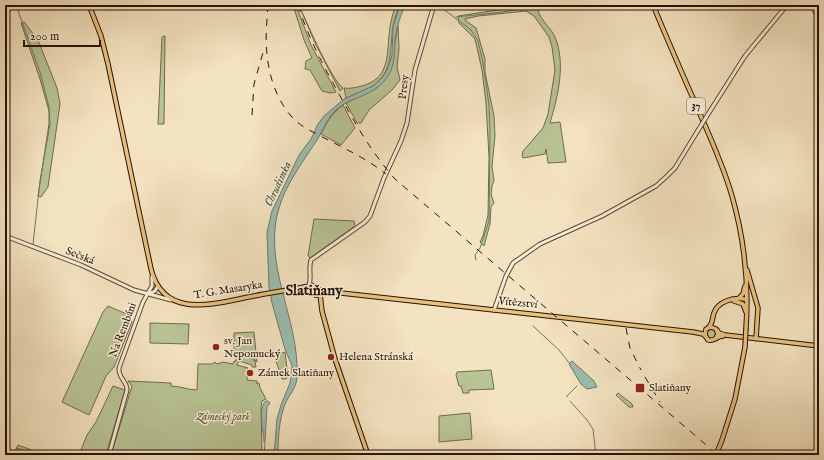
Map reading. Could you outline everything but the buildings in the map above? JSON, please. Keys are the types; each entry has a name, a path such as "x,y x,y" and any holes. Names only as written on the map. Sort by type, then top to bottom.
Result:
{"main road":[{"name":"T. G. Masaryka","path":"89,5 108,64 152,272 158,286 167,296 180,303 192,305 207,305 309,285 316,287"},
{"name":"37","path":"652,5 723,168 734,202 744,257 747,304 745,347 735,399 716,455"},
{"path":"744,257 758,305 756,339"},
{"path":"737,299 743,294 746,279"},
{"path":"309,285 309,291 316,297 322,311 349,401 368,455"},
{"path":"316,287 320,290 322,311"},
{"name":"Vítězství","path":"316,287 341,293"},
{"name":"T. G. Masaryka","path":"292,289 304,289 309,291"},
{"name":"Vítězství","path":"320,294 324,292 341,293 693,332"},
{"path":"313,294 317,296 320,294"},
{"path":"705,336 707,329 712,323 717,308 724,302 745,299 747,304"},
{"path":"724,302 741,302 745,307 747,319"},
{"path":"714,316 714,325 718,334 716,338"},
{"path":"693,332 702,332 712,327 722,334 730,336"},
{"path":"693,332 702,334 710,340 721,336 730,336 819,346"}],"street":[{"name":"Presy","path":"309,285 311,280 311,260 368,219 407,123 415,70 434,5"},
{"path":"494,310 512,264 536,246 602,216 659,183 675,168 745,56 787,5"},
{"path":"812,5 819,20"},
{"name":"Sečská","path":"5,236 85,267 131,289 180,303"},
{"path":"148,294 153,279 152,272"},
{"path":"310,272 316,287"},
{"path":"151,288 153,286 158,286"},
{"path":"148,294 155,291 158,286"},
{"name":"Na Rembáni","path":"109,455 128,390 126,384 118,373 119,366 148,294"}],"green space":[{"path":"293,5 296,5 311,45 336,92 330,93 322,91 310,70 305,69 306,61 312,58 304,40"},
{"path":"396,5 400,5 393,23 389,62 384,74 380,80 371,87 346,98 344,88 365,85 379,77 383,71 387,58 389,31"},
{"path":"538,5 539,14 553,33 558,47 560,58 560,80 550,123 560,122 566,162 548,163 546,149 545,154 523,158 522,155 523,151 543,128 548,114 555,70 549,37 534,16 526,11 478,16 465,19 476,28 485,59 485,72 494,116 495,136 492,166 494,181 491,194 494,203 491,207 490,224 484,246 480,242 488,215 489,157 486,103 482,70 475,39 459,23 458,16"},
{"path":"301,10 327,64 338,83 343,88 340,91 315,43"},
{"path":"24,22 38,40 57,88 60,104 48,187 41,197 38,196 49,124 49,111 21,23"},
{"path":"398,25 399,48 397,67 400,80 392,90 369,110 361,123 357,123 346,103 377,88 390,72"},
{"path":"164,36 164,124 158,124 162,37"},
{"path":"343,105 355,128 341,145 321,134 330,118"},
{"path":"314,219 354,221 355,226 310,258 308,256"},
{"path":"108,306 129,315 132,322 114,367 106,376 89,415 62,402 103,312"},
{"path":"150,323 189,324 188,344 150,343"},
{"path":"711,329 716,334 711,339 706,334"},
{"path":"254,332 257,362 251,357 234,351 234,333"},
{"path":"285,352 288,377 286,379 282,379 274,355"},
{"name":"Zámecký park","path":"236,354 255,361 256,367 252,367 252,365 239,361 237,365 248,368 247,380 257,381 257,384 259,383 266,399 262,401 261,407 262,455 111,455 132,386 128,381 171,383 171,386 197,390 198,364 212,364 215,362 217,364 223,362 233,364 234,361 236,361"},
{"path":"491,370 494,389 469,390 469,393 463,393 461,386 459,386 456,375 457,372"},
{"path":"113,386 125,390 106,455 79,455 87,435 96,422"},
{"path":"618,393 632,404 633,407 629,407 616,395"},
{"path":"470,413 472,439 439,442 439,416"},
{"path":"18,445 39,454 34,455 17,448 13,455"}],"shaded area":[{"path":"400,5 405,5 397,28 394,61 389,74 374,90 343,105 334,112 292,178 281,202 275,224 275,246 277,267 293,333 297,381 285,404 281,416 278,455 274,455 277,419 290,383 292,366 285,349 269,287 267,232 272,211 299,155 311,139 318,124 324,116 344,99 373,86 382,78 387,70 392,55 393,27"},
{"path":"572,361 594,381 597,387 587,389 581,384 569,364"},
{"path":"266,401 270,403 267,407 264,442 261,414 263,404"}],"waterway":[{"path":"16,5 40,72 49,107 50,124 40,181 33,244"},
{"path":"438,5 471,30 478,41 483,63 489,105 490,130 489,221 480,248 475,255 476,260"},
{"path":"456,17 504,12 533,5"},
{"path":"533,326 559,350 570,364"},
{"path":"567,397 577,386"},
{"path":"570,401 593,429 596,455"},
{"path":"264,455 265,442"}],"railway":[{"path":"268,5 266,30 268,64 274,85 283,105 296,121 304,127 356,155 386,174"},
{"path":"298,5 316,51 345,105 372,149 395,179 718,455"},
{"path":"252,115 254,84 264,49"},
{"path":"626,328 630,348 641,370"},
{"path":"645,377 660,402"}],"place":[{"name":"sv. Jan Nepomucký","path":"216,347"},
{"name":"Helena Stránská","path":"331,357"},
{"name":"Zámek Slatiňany","path":"250,373"},
{"name":"Slatiňany","path":"640,388"}],"district":[{"name":"Slatiňany","path":"314,290"}],"water label":[{"name":"Chrudimka","path":"278,184"}]}
